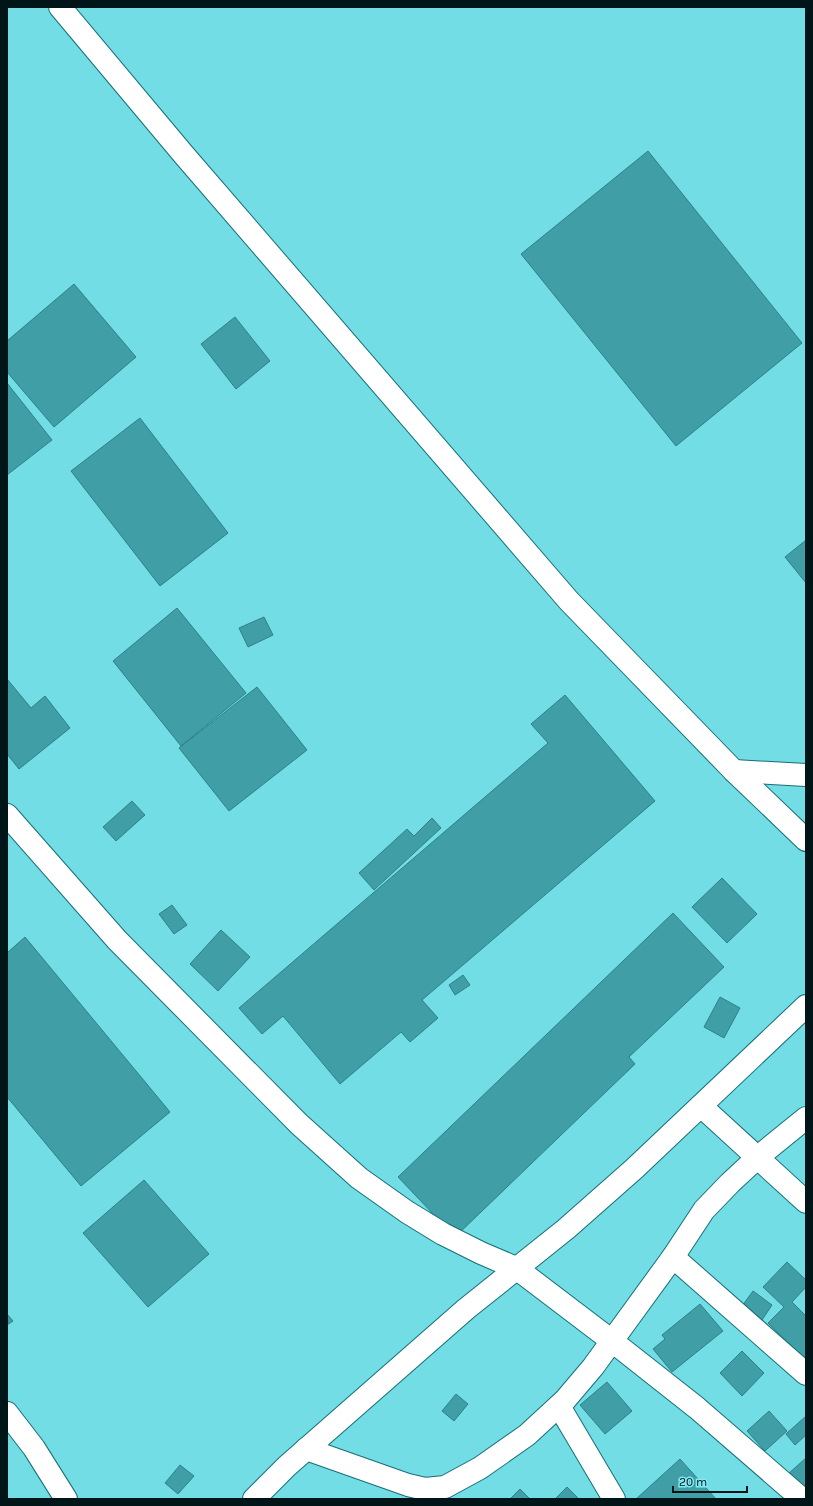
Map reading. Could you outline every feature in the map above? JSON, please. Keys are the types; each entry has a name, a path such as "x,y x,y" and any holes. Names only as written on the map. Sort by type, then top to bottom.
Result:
{"street":[{"path":"60,7 184,155 569,601 734,772 806,840"},
{"path":"734,772 806,775"},
{"path":"7,815 117,940 298,1124 359,1178 407,1212 443,1234 516,1268 697,1408 802,1499"},
{"path":"254,1499 306,1449 466,1309 566,1229 634,1169 806,1006"},
{"path":"701,1106 806,1202"},
{"path":"306,1449 425,1489 444,1487 480,1468 527,1436 559,1406 593,1367 673,1257 704,1210 758,1157 806,1118"},
{"path":"673,1257 806,1374"},
{"path":"559,1406 614,1499"},
{"path":"7,1413 34,1448 66,1499"}],"building":[{"path":"648,151 802,343 676,446 521,254"},
{"path":"74,284 136,357 54,427 7,372 7,341"},
{"path":"235,317 270,361 236,389 201,344"},
{"path":"7,383 52,440 7,475"},
{"path":"140,418 228,533 160,586 71,471"},
{"path":"806,540 806,583 785,557"},
{"path":"177,608 246,693 181,746 113,661"},
{"path":"264,617 273,635 248,647 239,628"},
{"path":"7,679 31,708 45,696 70,728 19,769 7,754"},
{"path":"257,687 307,750 229,811 179,748"},
{"path":"565,695 655,801 422,1000 438,1018 410,1042 401,1032 340,1084 283,1016 262,1034 239,1008 548,743 531,724"},
{"path":"132,801 145,815 116,841 103,827"},
{"path":"432,818 441,828 374,890 359,873 407,829 414,836"},
{"path":"722,878 757,914 727,943 692,907"},
{"path":"172,905 187,925 174,934 159,914"},
{"path":"673,913 724,967 629,1057 635,1064 455,1237 398,1177"},
{"path":"221,930 250,957 218,991 190,964"},
{"path":"25,937 170,1112 81,1186 7,1097 7,953"},
{"path":"463,975 470,985 455,995 449,985"},
{"path":"720,997 740,1008 724,1038 704,1027"},
{"path":"144,1180 209,1254 148,1307 83,1233"},
{"path":"787,1262 806,1280 806,1287 792,1302 806,1316 806,1360 768,1323 784,1307 763,1287"},
{"path":"753,1291 772,1305 762,1320 742,1306"},
{"path":"700,1304 723,1331 672,1372 653,1349 665,1339 662,1335"},
{"path":"7,1314 13,1321 7,1325"},
{"path":"742,1351 764,1373 742,1396 720,1373"},
{"path":"607,1382 632,1411 605,1434 580,1405"},
{"path":"456,1394 468,1404 454,1421 442,1411"},
{"path":"769,1411 787,1431 765,1451 747,1431"},
{"path":"806,1416 806,1435 795,1445 786,1434"},
{"path":"806,1458 806,1493 788,1474"},
{"path":"680,1459 716,1499 636,1499"},
{"path":"180,1465 194,1476 178,1494 165,1483"},
{"path":"567,1487 579,1499 555,1499"},
{"path":"520,1489 530,1499 510,1499"}]}
